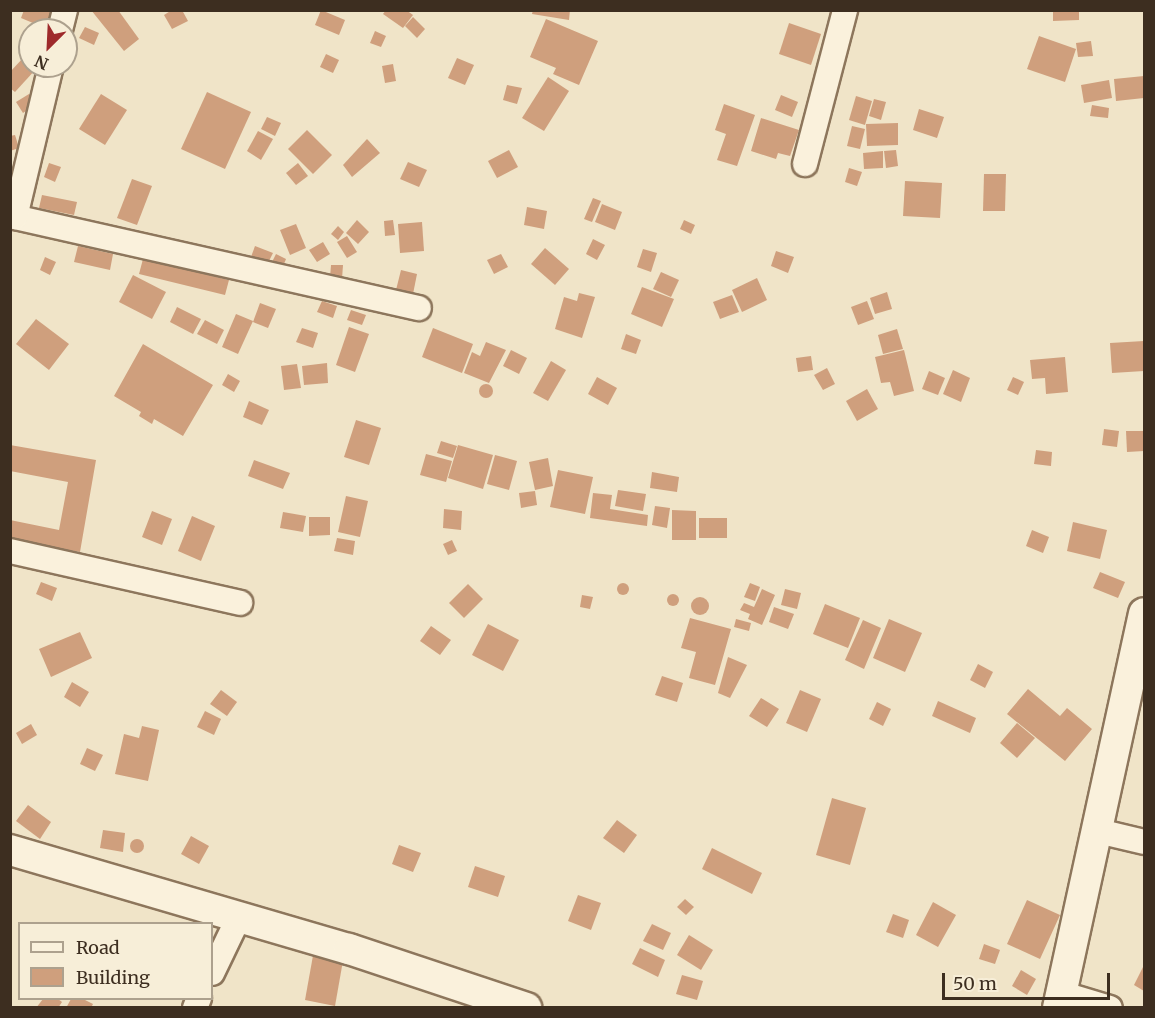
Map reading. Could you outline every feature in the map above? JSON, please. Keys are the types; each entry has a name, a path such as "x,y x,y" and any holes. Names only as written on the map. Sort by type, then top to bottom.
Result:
{"street":[{"path":"805,164 845,10"},
{"path":"48,78 13,217 419,308"},
{"path":"10,551 240,603"},
{"path":"1110,1008 1059,1000 1138,661 1144,613"},
{"path":"1098,831 1144,842"},
{"path":"10,850 239,917 526,1008"},
{"path":"213,971 239,917"}],"building":[{"path":"24,10 52,10 49,18 21,18"},
{"path":"91,10 118,10 139,39 124,51"},
{"path":"172,10 182,10 188,21 172,29 164,15"},
{"path":"321,10 345,20 339,35 315,25"},
{"path":"386,10 406,10 413,15 403,28 383,14"},
{"path":"533,10 570,10 569,20 532,14"},
{"path":"1053,10 1079,10 1079,20 1053,21"},
{"path":"413,17 425,29 417,38 405,26"},
{"path":"546,19 598,41 579,85 553,74 556,68 530,57"},
{"path":"789,23 821,34 811,65 779,54"},
{"path":"85,27 99,33 94,45 79,38"},
{"path":"375,31 386,36 381,47 370,43"},
{"path":"1039,36 1076,49 1065,82 1027,69"},
{"path":"1091,41 1093,56 1078,57 1076,43"},
{"path":"326,54 339,60 333,73 320,67"},
{"path":"457,58 474,65 465,85 448,78"},
{"path":"18,63 18,78 28,78 15,92 10,88 10,72"},
{"path":"393,64 396,81 385,83 382,66"},
{"path":"1144,76 1144,98 1116,101 1114,79"},
{"path":"548,77 569,91 544,131 522,118"},
{"path":"1109,80 1112,98 1084,103 1081,85"},
{"path":"507,85 522,88 517,104 503,100"},
{"path":"207,92 251,112 225,169 181,149"},
{"path":"29,94 36,104 23,113 16,102"},
{"path":"101,94 127,110 105,145 79,129"},
{"path":"781,95 798,102 792,117 775,110"},
{"path":"856,96 872,101 865,125 849,120"},
{"path":"874,99 886,102 881,120 869,116"},
{"path":"724,104 755,115 737,166 717,160 726,134 715,130"},
{"path":"1092,105 1109,108 1108,118 1090,116"},
{"path":"919,109 944,117 937,138 913,130"},
{"path":"267,117 281,123 275,136 261,129"},
{"path":"761,118 799,130 790,156 778,153 776,159 751,151"},
{"path":"898,123 898,145 867,146 866,124"},
{"path":"852,126 865,129 860,149 847,146"},
{"path":"307,130 332,155 313,174 288,149"},
{"path":"258,131 273,139 261,160 247,151"},
{"path":"15,135 19,148 10,151 10,136"},
{"path":"367,139 380,153 352,177 343,165"},
{"path":"509,150 518,167 497,178 488,161"},
{"path":"896,150 898,166 886,168 884,151"},
{"path":"883,151 883,168 864,169 863,153"},
{"path":"408,162 427,170 419,187 400,179"},
{"path":"49,163 61,167 55,182 44,177"},
{"path":"298,163 308,176 296,185 286,173"},
{"path":"849,168 862,172 857,186 845,182"},
{"path":"984,174 1006,174 1005,211 983,211"},
{"path":"132,179 152,186 137,225 117,218"},
{"path":"905,181 942,183 940,218 903,216"},
{"path":"42,195 77,202 74,215 39,208"},
{"path":"593,198 601,201 592,222 584,219"},
{"path":"602,204 622,212 615,230 595,222"},
{"path":"527,207 547,211 544,229 524,225"},
{"path":"357,220 369,232 358,244 346,233"},
{"path":"393,220 395,235 385,236 384,221"},
{"path":"684,220 695,225 691,234 680,229"},
{"path":"422,222 424,251 400,253 398,224"},
{"path":"296,224 306,248 290,255 280,230"},
{"path":"338,226 344,232 338,240 331,234"},
{"path":"347,236 357,252 347,258 337,242"},
{"path":"593,239 605,245 597,260 586,254"},
{"path":"323,242 330,254 317,262 309,250"},
{"path":"78,246 113,254 110,270 74,262"},
{"path":"255,246 273,253 268,263 251,257"},
{"path":"545,248 569,269 555,285 531,264"},
{"path":"643,249 657,253 651,272 637,267"},
{"path":"776,251 794,257 788,273 771,266"},
{"path":"276,254 286,259 282,269 271,264"},
{"path":"501,254 508,267 494,274 487,260"},
{"path":"45,257 56,262 50,275 40,270"},
{"path":"143,259 229,280 225,295 139,274"},
{"path":"331,265 343,265 342,279 330,278"},
{"path":"401,270 417,274 413,294 396,290"},
{"path":"661,272 679,280 671,297 653,289"},
{"path":"133,275 166,292 152,319 119,302"},
{"path":"757,278 767,300 742,312 732,290"},
{"path":"642,287 674,299 662,327 631,314"},
{"path":"887,292 892,309 875,314 870,298"},
{"path":"579,293 595,297 582,338 555,329 564,297 577,301"},
{"path":"732,295 739,312 720,319 713,302"},
{"path":"322,301 337,306 333,318 317,312"},
{"path":"867,301 874,319 858,325 851,307"},
{"path":"260,303 276,309 268,328 253,322"},
{"path":"177,307 201,319 193,334 170,322"},
{"path":"351,310 366,315 362,325 347,320"},
{"path":"236,314 253,321 238,354 222,347"},
{"path":"36,319 69,344 49,370 16,344"},
{"path":"205,320 224,330 217,344 197,334"},
{"path":"349,327 369,334 355,372 336,365"},
{"path":"302,328 318,333 313,348 296,342"},
{"path":"433,328 473,344 462,373 422,357"},
{"path":"897,329 903,349 883,354 878,335"},
{"path":"626,334 641,340 636,354 621,349"},
{"path":"1144,341 1144,371 1112,373 1110,343"},
{"path":"486,342 506,350 489,383 464,373 472,352 480,356"},
{"path":"143,344 213,385 183,436 154,419 152,424 139,416 141,412 114,396"},
{"path":"511,350 527,358 519,374 503,366"},
{"path":"904,350 914,391 894,396 890,382 881,383 875,357"},
{"path":"811,356 813,370 798,372 796,358"},
{"path":"1065,357 1068,392 1046,394 1045,378 1032,379 1030,360"},
{"path":"551,361 566,370 548,401 533,393"},
{"path":"327,363 328,383 304,385 302,366"},
{"path":"297,364 301,388 284,390 281,366"},
{"path":"827,368 835,384 823,390 814,375"},
{"path":"953,370 970,378 961,402 943,394"},
{"path":"929,371 945,378 938,395 922,389"},
{"path":"228,374 240,381 234,392 222,385"},
{"path":"597,377 617,388 608,405 588,394"},
{"path":"1013,377 1024,382 1018,395 1007,390"},
{"path":"486,384 491,386 493,391 491,396 486,398 481,396 479,391 481,386"},
{"path":"867,389 878,409 857,421 846,401"},
{"path":"249,401 269,410 262,425 243,417"},
{"path":"356,420 381,428 369,465 344,457"},
{"path":"1104,429 1119,431 1117,447 1102,445"},
{"path":"1126,431 1144,431 1144,451 1127,452"},
{"path":"441,441 457,446 453,458 437,453"},
{"path":"10,445 96,460 80,552 10,540 10,520 59,530 68,482 10,471"},
{"path":"458,445 493,455 483,489 448,478"},
{"path":"1036,450 1052,452 1051,466 1034,464"},
{"path":"426,454 452,461 446,482 420,475"},
{"path":"495,455 517,461 509,490 487,484"},
{"path":"548,458 553,486 535,490 529,462"},
{"path":"254,460 290,473 283,489 248,476"},
{"path":"558,470 593,477 585,514 550,507"},
{"path":"652,472 679,477 677,492 650,488"},
{"path":"618,490 646,494 643,511 615,506"},
{"path":"535,491 537,505 521,508 519,493"},
{"path":"593,493 612,495 610,509 648,515 647,526 590,518"},
{"path":"346,496 368,501 360,537 338,532"},
{"path":"655,506 670,508 667,528 652,525"},
{"path":"444,509 462,511 461,530 443,528"},
{"path":"672,510 696,511 696,540 672,540"},
{"path":"152,511 172,519 162,545 142,537"},
{"path":"283,512 306,516 303,532 280,528"},
{"path":"192,516 215,526 201,561 178,551"},
{"path":"309,517 330,517 330,535 309,536"},
{"path":"699,518 727,518 727,538 699,538"},
{"path":"1073,522 1107,530 1100,559 1067,551"},
{"path":"1032,530 1049,537 1043,553 1026,546"},
{"path":"337,538 355,541 353,555 334,551"},
{"path":"452,540 457,551 448,555 443,544"},
{"path":"1100,572 1125,582 1118,598 1093,588"},
{"path":"41,582 57,588 52,601 36,594"},
{"path":"623,583 629,589 623,595 617,589"},
{"path":"750,583 760,587 755,601 744,597"},
{"path":"468,584 483,599 464,618 449,603"},
{"path":"762,589 775,595 762,625 748,619 750,614 740,610 744,603 754,607"},
{"path":"785,589 801,593 797,609 781,605"},
{"path":"675,594 678,595 678,605 671,606 668,605 667,598 668,595"},
{"path":"582,595 593,597 590,609 580,607"},
{"path":"700,597 706,600 709,606 706,612 700,615 694,612 691,606 694,600"},
{"path":"825,604 860,618 848,648 813,634"},
{"path":"774,607 794,614 788,629 769,622"},
{"path":"690,618 731,629 715,685 689,678 696,652 681,648"},
{"path":"736,619 751,623 749,631 734,627"},
{"path":"889,619 922,633 905,672 873,658"},
{"path":"863,620 881,628 864,669 845,660"},
{"path":"488,624 519,640 503,671 472,655"},
{"path":"431,626 451,640 440,655 420,641"},
{"path":"80,632 92,658 51,677 39,649"},
{"path":"728,657 747,665 730,698 718,693"},
{"path":"978,664 993,672 985,688 970,680"},
{"path":"662,676 683,683 677,702 655,695"},
{"path":"72,682 89,692 80,707 64,697"},
{"path":"1028,689 1060,716 1067,708 1092,729 1065,761 1007,714"},
{"path":"221,690 237,702 227,716 210,704"},
{"path":"800,690 821,699 807,732 786,723"},
{"path":"761,698 779,709 767,727 749,716"},
{"path":"938,701 976,718 970,733 932,716"},
{"path":"877,702 891,709 883,726 869,719"},
{"path":"205,711 221,719 214,735 197,727"},
{"path":"1017,723 1035,738 1017,758 1000,743"},
{"path":"31,724 37,735 22,744 16,733"},
{"path":"142,726 159,730 148,781 115,774 124,734 139,738"},
{"path":"87,748 103,755 95,771 80,764"},
{"path":"832,798 866,808 850,865 816,855"},
{"path":"28,805 51,822 40,839 16,821"},
{"path":"617,820 637,835 624,853 603,838"},
{"path":"103,830 125,833 123,852 100,848"},
{"path":"191,836 209,846 199,864 181,854"},
{"path":"137,839 142,841 144,846 142,851 137,853 132,851 130,846 132,841"},
{"path":"399,845 421,853 413,872 392,864"},
{"path":"712,848 762,873 752,894 702,869"},
{"path":"475,866 505,876 498,897 468,887"},
{"path":"578,895 601,903 591,930 568,921"},
{"path":"685,899 694,907 686,915 677,907"},
{"path":"1027,900 1060,915 1040,959 1007,944"},
{"path":"933,902 956,915 938,947 916,935"},
{"path":"893,914 909,920 903,938 886,932"},
{"path":"652,924 671,933 663,950 643,941"},
{"path":"689,935 713,950 701,970 677,955"},
{"path":"984,944 1000,950 995,964 979,959"},
{"path":"640,948 665,960 658,977 632,964"},
{"path":"314,950 344,955 335,1006 305,1000"},
{"path":"1144,965 1144,991 1134,985"},
{"path":"1021,970 1036,979 1027,995 1012,986"},
{"path":"682,975 703,981 697,1000 676,994"},
{"path":"42,1000 62,1002 58,1008 36,1008"},
{"path":"70,1000 85,1000 93,1004 91,1008 66,1008"}]}
